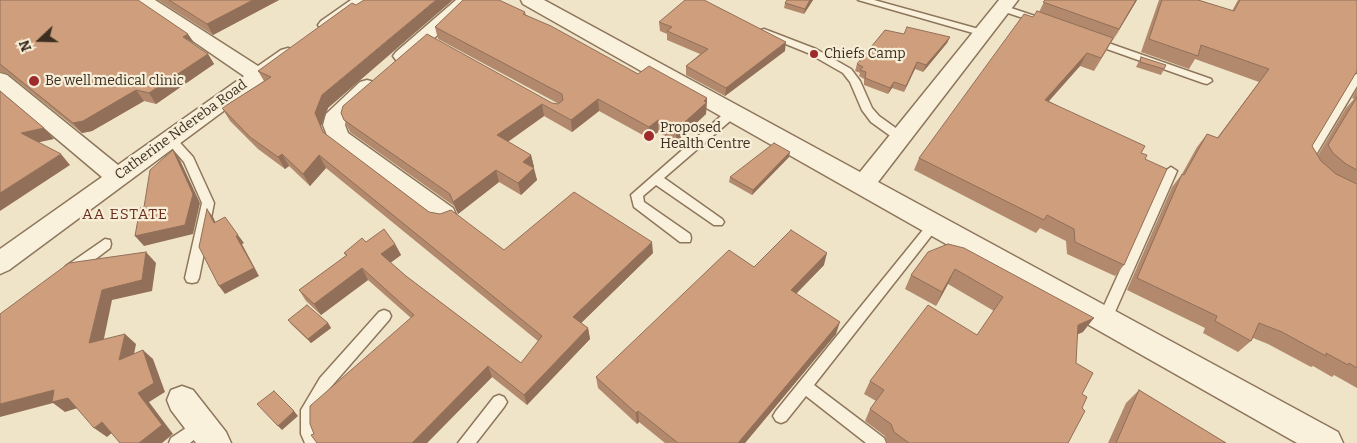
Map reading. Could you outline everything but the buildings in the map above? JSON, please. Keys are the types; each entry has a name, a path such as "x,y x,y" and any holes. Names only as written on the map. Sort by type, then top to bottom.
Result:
{"street":[{"path":"142,0 257,75"},
{"name":"Catherine Ndereba Road","path":"0,263 116,176 363,0"},
{"path":"444,215 338,137 334,126 337,114 385,71 430,41 467,0"},
{"path":"530,0 935,223 1315,440"},
{"path":"863,184 1006,4"},
{"path":"0,80 116,176"},
{"path":"182,400 208,434"}],"lane":[{"path":"863,0 983,32"},
{"path":"1006,4 1049,24"},
{"path":"760,30 812,51 847,71 855,81 867,110 875,119 900,137"},
{"path":"1086,38 1207,82"},
{"path":"1314,170 1308,158 1357,77"},
{"path":"1342,101 1357,106"},
{"path":"685,238 638,204 637,195 734,112"},
{"path":"169,138 189,160 208,203 192,278"},
{"path":"1104,321 1171,171"},
{"path":"656,179 718,222"},
{"path":"781,416 935,223"},
{"path":"60,279 106,244"},
{"path":"313,443 309,434 309,410 324,383 384,316"},
{"path":"805,387 878,443"},
{"path":"466,443 499,402"},
{"path":"177,443 208,434"}],"place":[{"name":"Chiefs Camp","path":"814,54"},
{"name":"Be well medical clinic","path":"34,81"},
{"name":"Proposed Health Centre","path":"649,136"}],"district":[{"name":"AA ESTATE","path":"125,215"}]}
